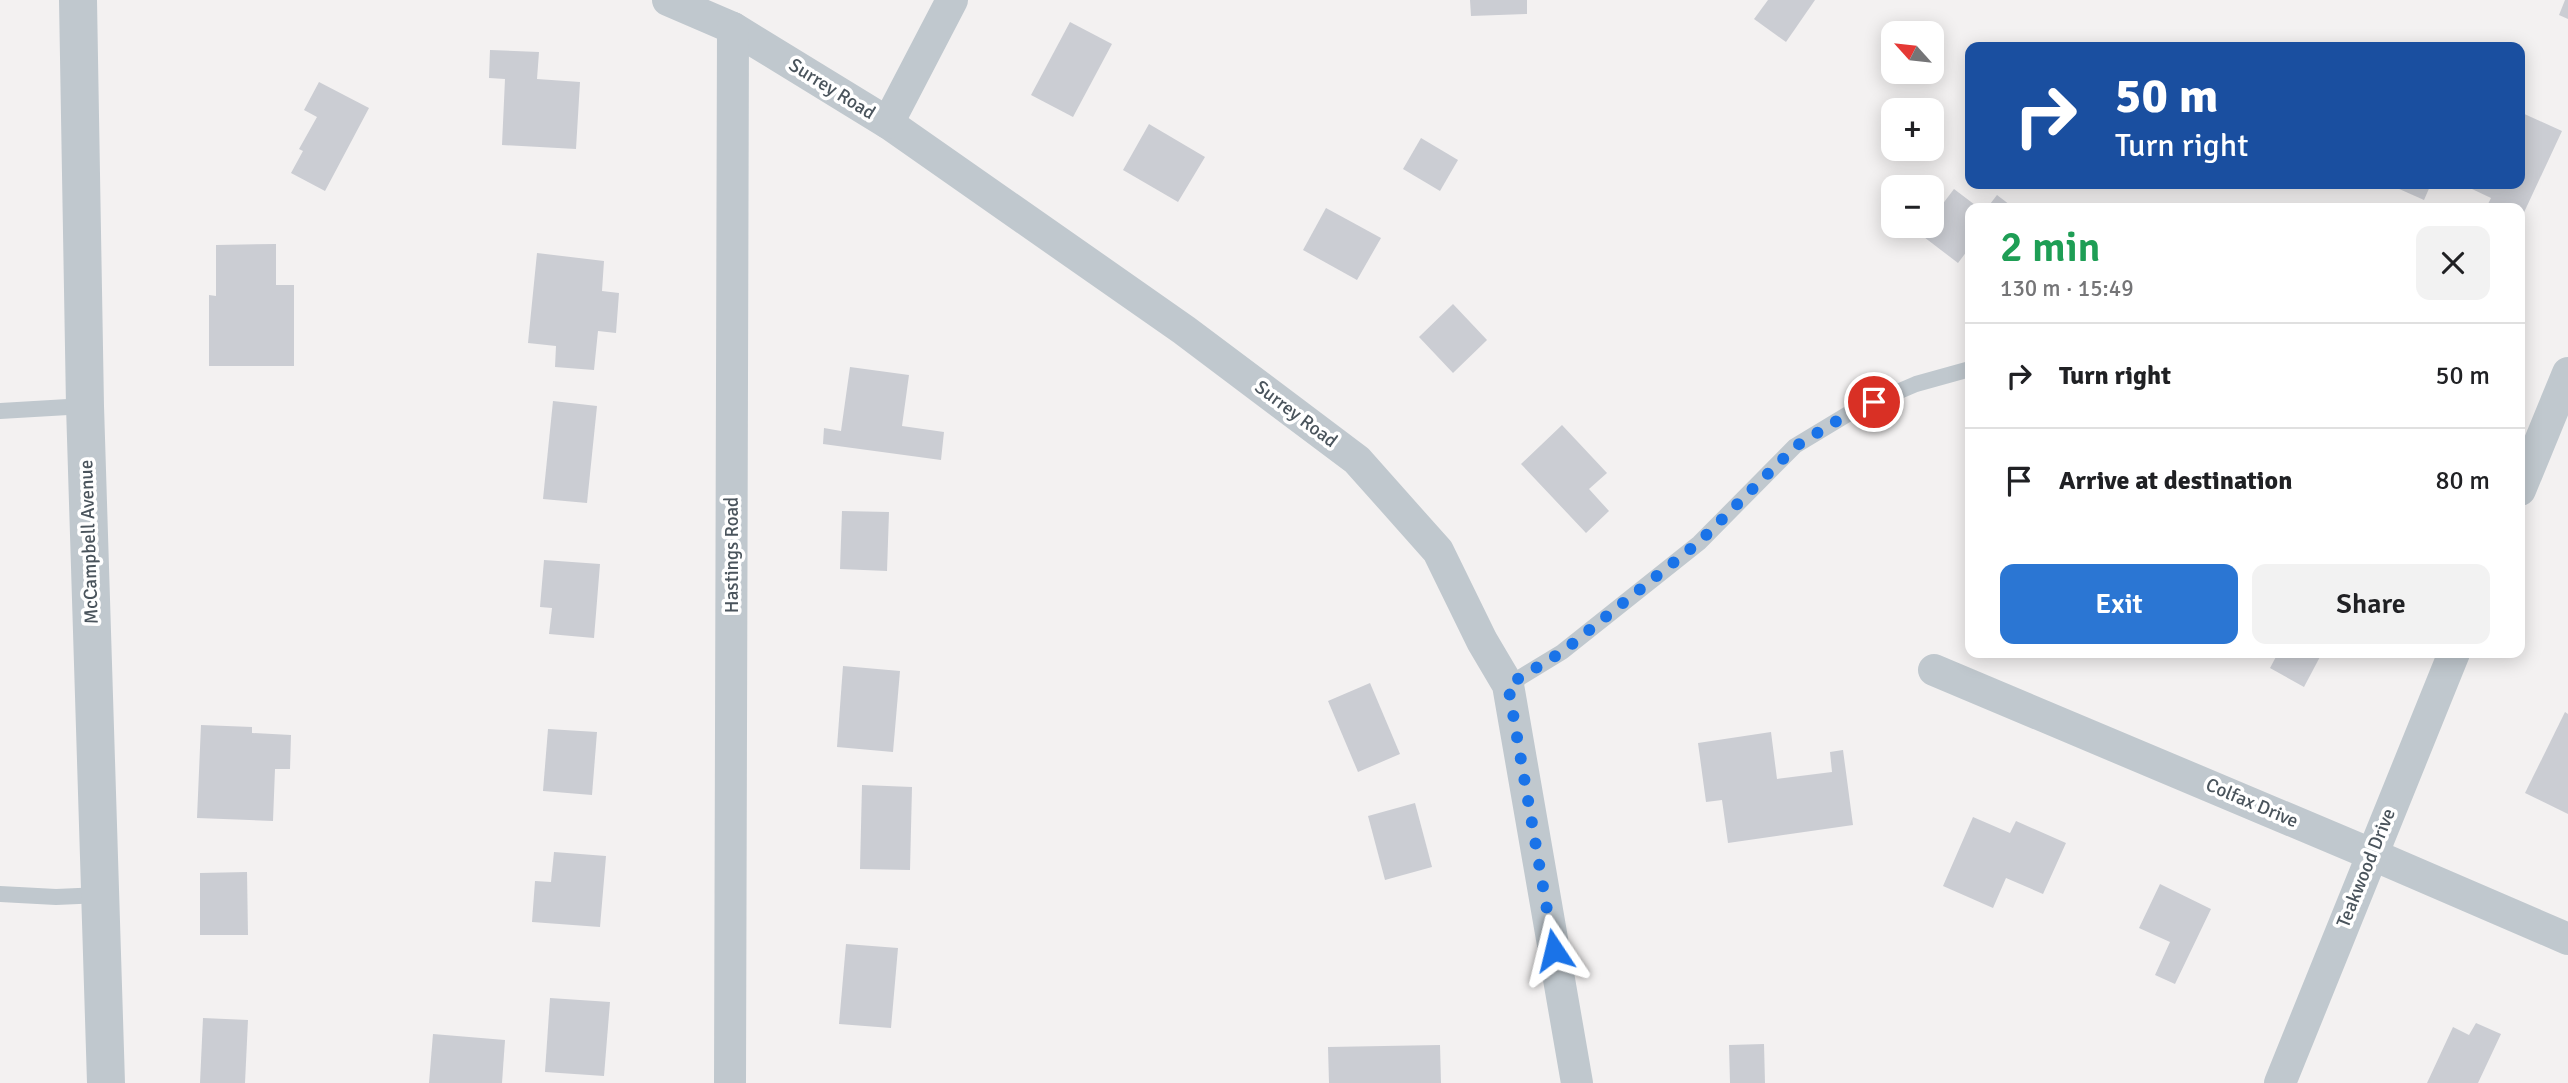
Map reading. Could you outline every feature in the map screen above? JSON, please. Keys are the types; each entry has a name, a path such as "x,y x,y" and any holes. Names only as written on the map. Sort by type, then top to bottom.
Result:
{"street":[{"name":"McCampbell Avenue","path":"78,0 85,406 106,1083"},
{"name":"Surrey Road","path":"668,0 733,28 888,123 1184,330 1357,460 1438,551 1482,641 1508,685 1577,1083"},
{"path":"888,123 952,0"},
{"name":"Hastings Road","path":"730,1083 733,28"},
{"path":"2525,478 2568,373"},
{"name":"Teakwood Drive","path":"2280,1083 2452,658"},
{"name":"Colfax Drive","path":"1934,670 2371,853 2568,939"}],"lane":[{"path":"1508,685 1562,652 1699,542 1796,446 1853,411 1916,384 1965,370"},
{"path":"0,411 85,406"},
{"path":"0,894 56,897 101,895"}],"building":[{"path":"1470,0 1527,0 1527,14 1471,16"},
{"path":"1768,0 1815,0 1786,42 1754,19"},
{"path":"2565,0 2568,0 2568,19 2559,15"},
{"path":"1070,22 1112,44 1073,117 1031,95"},
{"path":"490,50 539,52 537,79 580,82 576,149 502,145 505,79 489,78"},
{"path":"319,82 369,108 325,191 291,173 303,151 299,149 317,117 304,110"},
{"path":"2525,114 2562,131 2525,210 2525,203 2488,203 2491,198 2472,189 2525,189"},
{"path":"1149,124 1205,157 1178,202 1123,170"},
{"path":"1421,138 1458,160 1440,191 1403,169"},
{"path":"1954,189 1972,203 1965,203 1965,254 1958,263 1925,238 1944,238 1944,202"},
{"path":"2399,189 2429,189 2424,200"},
{"path":"1997,195 2007,203 1991,203"},
{"path":"1326,208 1381,238 1357,280 1303,250"},
{"path":"276,244 276,285 294,285 294,366 209,366 209,295 216,296 216,245"},
{"path":"537,253 604,261 602,291 619,293 616,333 598,331 594,370 555,367 556,346 528,343"},
{"path":"1453,304 1487,340 1453,373 1419,337"},
{"path":"850,367 909,375 902,426 944,432 941,460 823,444 824,428 841,431"},
{"path":"553,401 597,406 587,503 543,499"},
{"path":"1562,425 1607,473 1589,489 1609,511 1586,533 1521,464"},
{"path":"842,511 889,512 887,571 840,569"},
{"path":"544,560 600,564 594,638 549,634 552,608 540,607"},
{"path":"2275,658 2319,658 2304,687 2270,668"},
{"path":"843,666 900,671 893,752 837,747"},
{"path":"1370,683 1400,754 1358,772 1328,701"},
{"path":"2565,712 2568,714 2568,814 2525,793"},
{"path":"201,725 252,727 252,733 291,735 290,769 275,769 273,821 197,818"},
{"path":"548,729 597,732 592,795 543,791"},
{"path":"1771,732 1777,779 1832,772 1830,752 1843,750 1853,825 1728,843 1722,800 1706,802 1698,743"},
{"path":"862,785 912,787 910,870 860,869"},
{"path":"1415,803 1432,867 1385,880 1368,816"},
{"path":"1973,817 2010,833 2016,821 2066,843 2043,894 2006,878 1993,908 1943,886"},
{"path":"554,852 606,856 600,927 532,922 535,881 551,882"},
{"path":"247,872 248,935 200,935 200,873"},
{"path":"2160,884 2211,909 2175,984 2155,975 2170,942 2139,928"},
{"path":"846,944 898,948 891,1028 839,1024"},
{"path":"550,998 610,1002 604,1076 545,1072"},
{"path":"203,1018 248,1020 245,1083 200,1083"},
{"path":"2476,1023 2501,1034 2478,1083 2427,1083 2453,1027 2469,1035"},
{"path":"433,1034 505,1040 502,1083 429,1083"},
{"path":"1764,1044 1765,1083 1730,1083 1729,1045"},
{"path":"1440,1045 1441,1083 1329,1083 1328,1047"}],"route":[{"path":"1554,950 1508,685 1562,652 1699,542 1796,446 1853,411 1874,402"}]}
